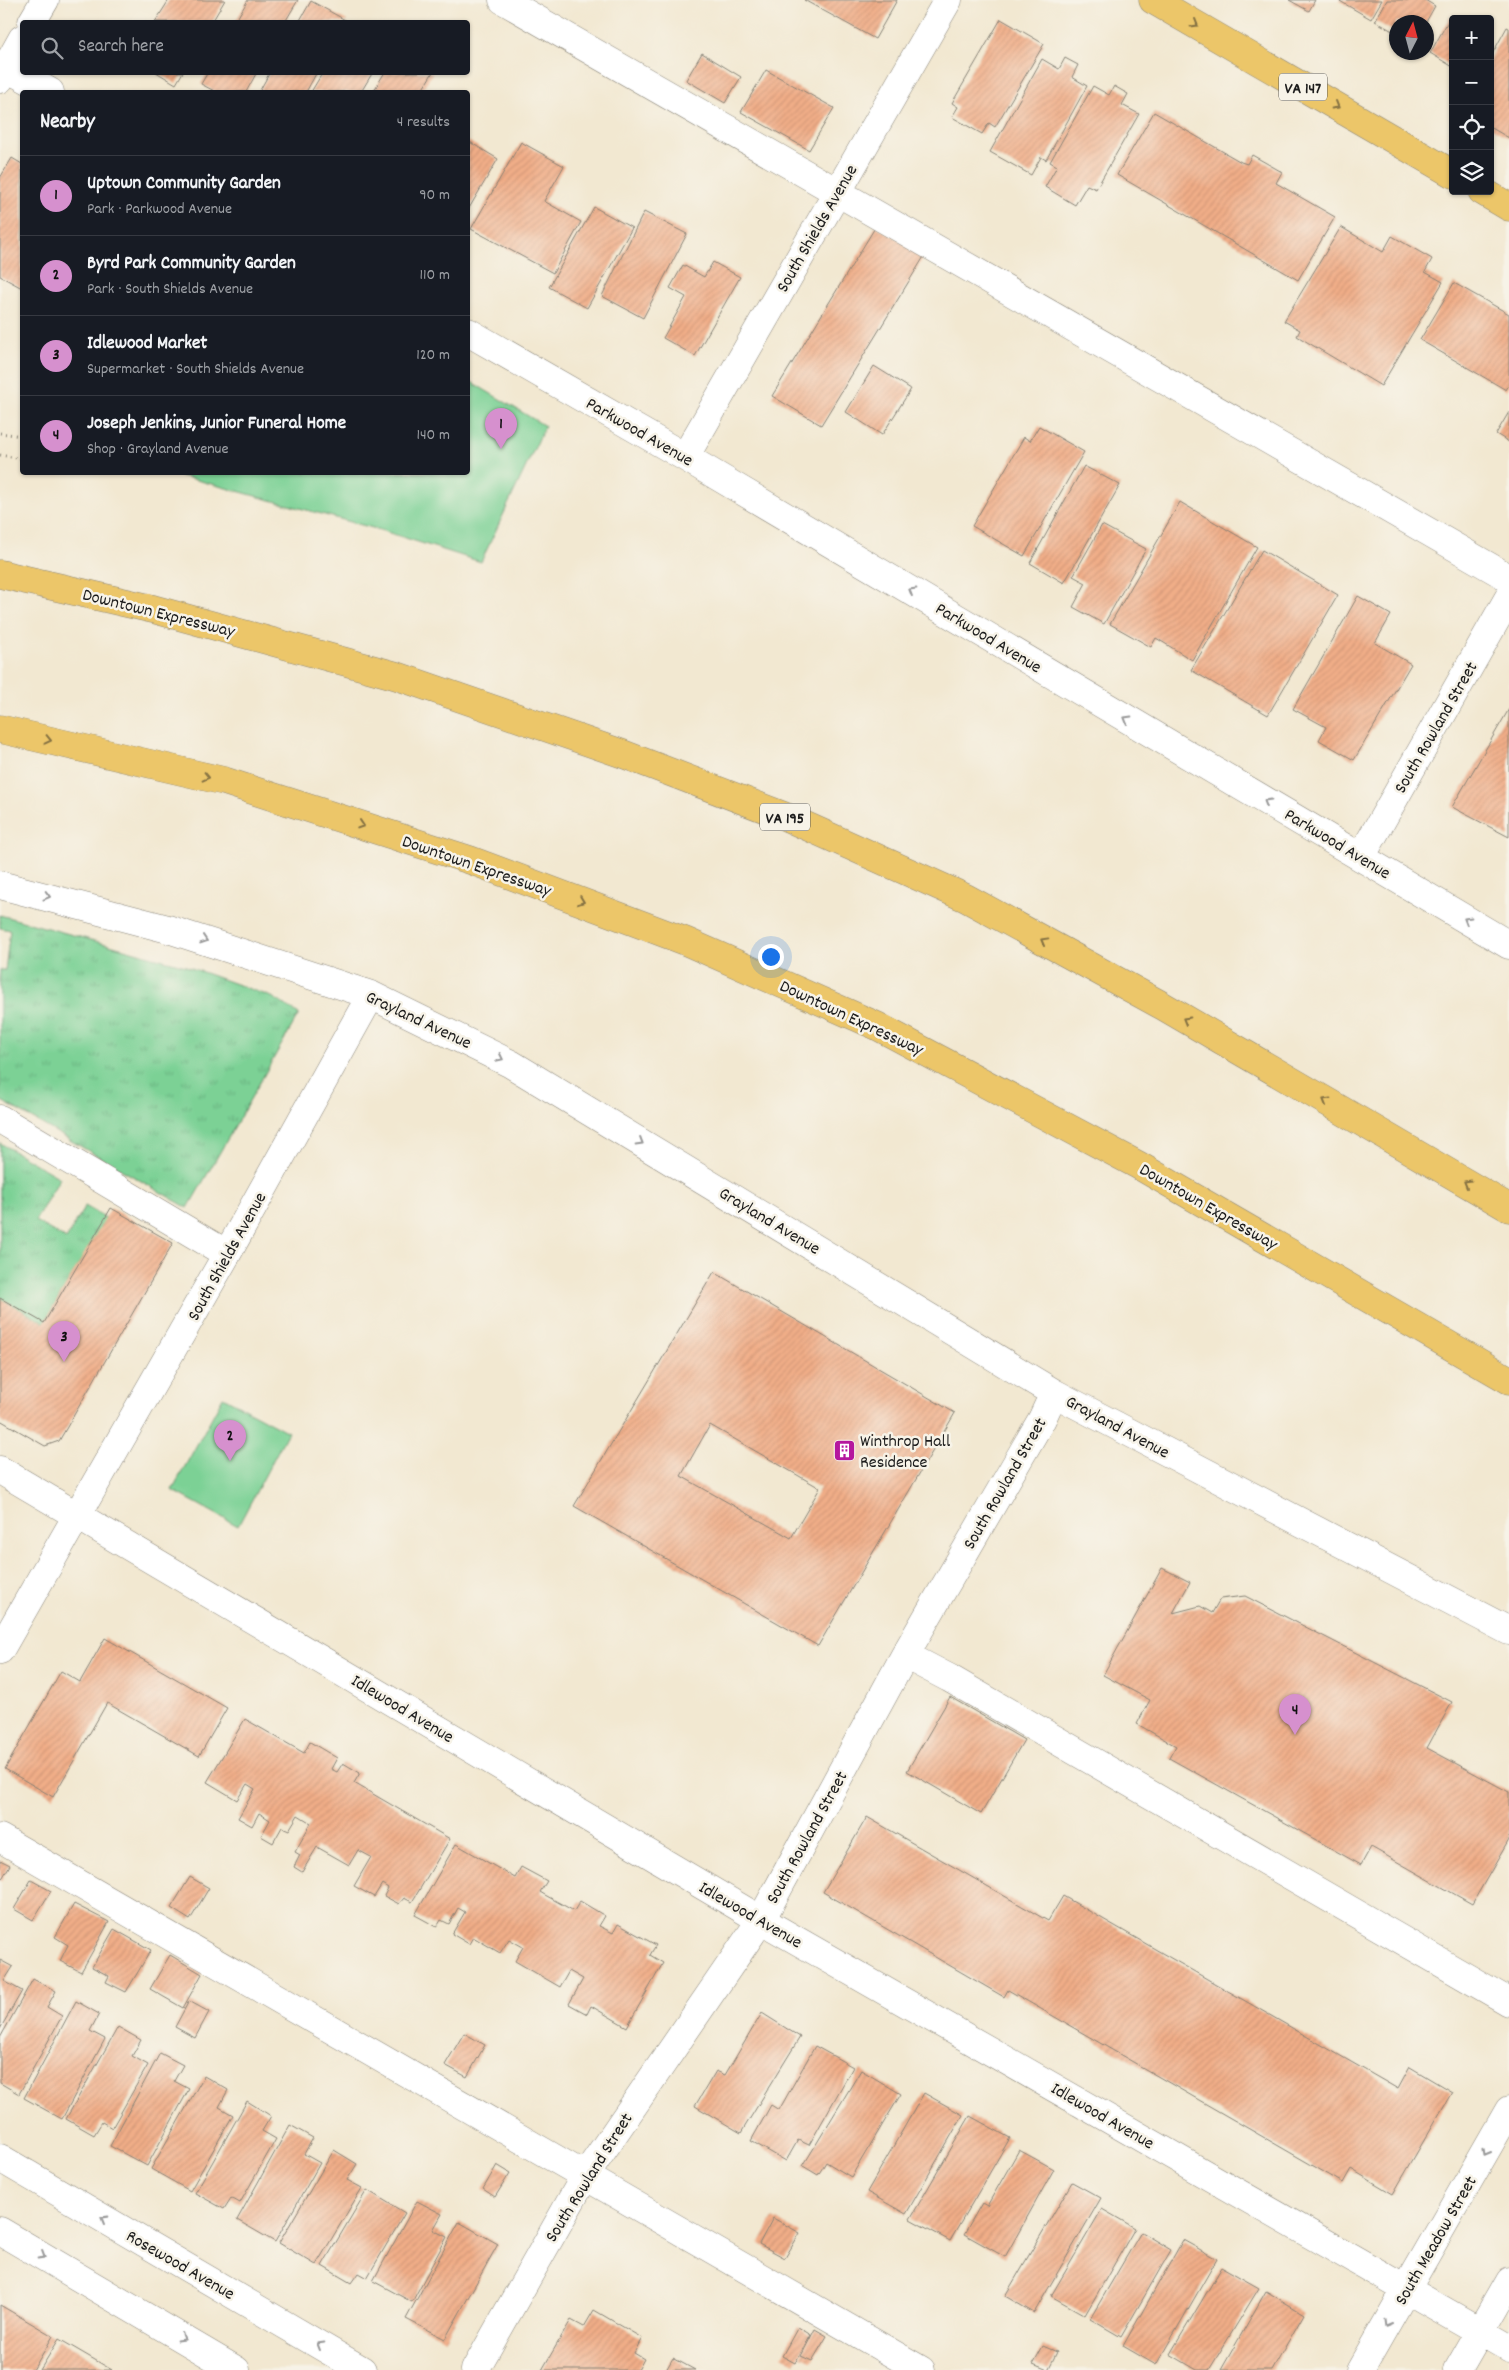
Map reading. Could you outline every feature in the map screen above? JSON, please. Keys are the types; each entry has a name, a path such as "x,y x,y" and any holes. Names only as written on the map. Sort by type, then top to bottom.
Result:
{"main road":[{"name":"VA 147","path":"1153,0 1449,172"},
{"path":"1489,195 1509,207"},
{"name":"Downtown Expressway","path":"0,574 153,609 397,676 622,754 784,816 966,898 1163,1006 1509,1208"},
{"name":"Downtown Expressway","path":"0,729 224,781 470,860 685,940 878,1026 1130,1160 1509,1380"}],"street":[{"path":"33,20 45,0"},
{"path":"503,0 1509,578"},
{"name":"South Shields Avenue","path":"685,457 948,0"},
{"path":"20,43 2,70 46,90"},
{"name":"Parkwood Avenue","path":"470,333 685,457 1509,945"},
{"name":"South Rowland Street","path":"1361,857 1509,597"},
{"name":"Grayland Avenue","path":"0,885 168,929 371,995 511,1064 1054,1393 1509,1631"},
{"name":"South Shields Avenue","path":"0,1650 228,1254 371,995"},
{"path":"0,1119 228,1254"},
{"name":"South Rowland Street","path":"475,2370 585,2176 761,1920 905,1655 1042,1419 1054,1393"},
{"name":"Idlewood Avenue","path":"0,1470 761,1920 1509,2348"},
{"path":"905,1655 949,1678 1509,2002"},
{"path":"0,1838 920,2370"},
{"name":"South Meadow Street","path":"1360,2370 1509,2110"},
{"name":"Rosewood Avenue","path":"0,2158 362,2370"},
{"path":"0,2231 236,2370"},
{"path":"1458,2370 1509,2281"}],"path":[{"path":"0,433 20,436"},
{"path":"0,455 20,458"}],"green space":[{"path":"470,381 545,426 481,562 380,530 178,475 470,475"},
{"path":"0,915 186,966 272,997 299,1014 188,1208 0,1100 0,970 5,970 10,930 0,928"},
{"path":"0,1143 60,1178 35,1221 66,1239 85,1206 106,1218 44,1323 0,1298"},
{"path":"223,1397 288,1432 238,1526 172,1490"}],"building":[{"path":"169,0 225,0 213,20 156,20"},
{"path":"248,0 298,0 286,20 236,20"},
{"path":"804,0 897,0 875,39"},
{"path":"1289,0 1315,0 1309,11"},
{"path":"1338,0 1382,0 1371,19"},
{"path":"1387,0 1425,0 1435,6 1430,15 1389,15 1389,29 1375,21"},
{"path":"311,1 345,20 300,20"},
{"path":"1001,19 1044,44 995,127 989,123 982,134 952,117 958,107 952,103"},
{"path":"1449,20 1449,65 1434,55 1434,46"},
{"path":"1507,27 1509,28 1509,138 1494,129 1494,51"},
{"path":"702,53 741,77 725,103 686,80"},
{"path":"1065,58 1078,65 1072,77 1087,86 1046,160 1041,157 1031,175 990,152 1042,59 1059,69"},
{"path":"766,70 834,108 809,150 741,112"},
{"path":"161,75 181,75 176,84"},
{"path":"206,75 255,75 247,90 212,90 201,84"},
{"path":"268,75 315,75 307,90 260,90"},
{"path":"321,75 371,75 362,90 312,90"},
{"path":"383,75 431,75 422,90 374,90"},
{"path":"1093,86 1109,95 1114,86 1128,94 1122,105 1139,114 1096,189 1087,185 1075,205 1045,187 1057,166 1050,162"},
{"path":"1154,112 1241,162 1247,164 1252,155 1282,172 1276,183 1335,217 1298,280 1117,175"},
{"path":"470,142 498,159 470,207"},
{"path":"521,142 564,166 544,201 581,222 553,273 471,229"},
{"path":"12,158 20,163 20,287 0,276 0,178"},
{"path":"594,207 632,228 587,308 549,287"},
{"path":"644,212 687,234 643,318 602,296"},
{"path":"876,226 925,255 821,425 772,396"},
{"path":"1341,227 1383,252 1392,236 1432,259 1425,272 1443,282 1381,386 1297,336 1300,330 1284,321"},
{"path":"713,262 740,277 695,356 663,338 686,297 670,288 683,265 704,277"},
{"path":"1454,283 1509,314 1509,385 1506,390 1420,340"},
{"path":"874,366 911,389 882,435 846,412"},
{"path":"1509,412 1509,442 1496,434"},
{"path":"1039,426 1084,452 1024,556 972,526 1024,437 1030,441"},
{"path":"1084,466 1120,485 1064,583 1030,563"},
{"path":"1180,502 1257,547 1192,660 1156,638 1151,647 1110,624"},
{"path":"1102,525 1146,549 1104,624 1073,607 1086,583 1073,576"},
{"path":"1262,550 1338,595 1268,715 1191,670"},
{"path":"1358,596 1391,615 1375,643 1411,664 1354,760 1319,740 1326,727 1293,709"},
{"path":"1509,709 1509,837 1452,807"},
{"path":"111,1208 173,1243 59,1441 45,1446 0,1420 0,1298 44,1323"},
{"name":"Winthrop Hall Residence","path":"714,1272 955,1413 818,1646 574,1506","holes":["710,1425 820,1488 791,1538 681,1476"]},
{"path":"1162,1568 1190,1582 1173,1613 1200,1606 1212,1613 1220,1599 1245,1596 1452,1702 1427,1748 1509,1792 1509,1840 1472,1904 1371,1847 1361,1865 1169,1758 1176,1746 1137,1724 1150,1700 1103,1675"},
{"path":"105,1638 227,1708 199,1756 107,1703 53,1797 5,1769 61,1671 80,1682"},
{"path":"950,1697 1024,1740 981,1814 907,1771"},
{"path":"245,1719 304,1753 310,1742 337,1758 331,1769 337,1772 343,1763 360,1773 354,1783 450,1839 412,1902 404,1898 399,1904 384,1896 388,1888 382,1884 374,1897 354,1886 371,1857 358,1850 349,1865 317,1847 302,1872 294,1867 300,1855 295,1852 311,1823 298,1815 289,1830 282,1827 273,1843 261,1836 270,1820 259,1813 252,1826 238,1818 255,1789 247,1784 237,1800 207,1782"},
{"path":"867,1817 1048,1921 1063,1896 1398,2089 1410,2067 1452,2092 1393,2194 1351,2169 1343,2183 1008,1990 1004,1997 823,1892"},
{"path":"456,1844 515,1878 521,1867 547,1881 540,1892 545,1895 574,1911 580,1901 605,1916 599,1926 613,1933 618,1924 656,1945 650,1955 663,1963 627,2027 591,2006 587,2014 569,2004 583,1979 569,1971 560,1987 515,1961 523,1947 509,1939 500,1953 473,1937 469,1944 452,1934 465,1912 458,1908 449,1924 441,1920 437,1927 415,1915"},
{"path":"0,1860 10,1865 0,1882"},
{"path":"190,1877 209,1888 190,1920 171,1908"},
{"path":"31,1880 51,1891 33,1920 14,1909"},
{"path":"74,1904 109,1922 81,1972 60,1961 68,1945 55,1937"},
{"path":"114,1929 151,1950 126,1992 106,1982 109,1976 92,1967"},
{"path":"170,1955 202,1974 183,2008 150,1989"},
{"path":"0,1960 13,1967 4,1981 22,1991 0,2029"},
{"path":"33,1979 56,1991 47,2007 62,2016 19,2094 0,2083 0,2038"},
{"path":"76,2001 99,2014 90,2031 105,2039 62,2119 24,2098"},
{"path":"189,2001 209,2012 195,2038 175,2027"},
{"path":"762,2013 800,2037 741,2133 695,2106 716,2071 725,2075"},
{"path":"118,2027 141,2040 132,2056 148,2065 112,2128 102,2122 94,2135 66,2119"},
{"path":"464,2033 485,2045 467,2077 445,2065"},
{"path":"815,2046 853,2067 809,2145 798,2140 786,2161 751,2141 771,2105 779,2110"},
{"path":"160,2053 183,2065 174,2081 189,2089 147,2166 110,2146"},
{"path":"861,2070 901,2094 851,2177 826,2162 818,2175 803,2166"},
{"path":"204,2076 228,2090 219,2107 233,2115 190,2191 151,2169"},
{"path":"924,2093 963,2115 906,2214 867,2192"},
{"path":"247,2101 271,2116 262,2131 276,2139 240,2203 231,2198 224,2209 195,2193"},
{"path":"970,2116 1010,2138 950,2241 910,2219"},
{"path":"290,2125 313,2138 304,2154 320,2163 275,2242 237,2220"},
{"path":"334,2150 357,2164 347,2180 362,2188 316,2265 279,2243"},
{"path":"1019,2150 1054,2169 1005,2257 964,2234 982,2203 987,2206"},
{"path":"497,2165 510,2173 495,2197 483,2189"},
{"path":"1072,2182 1101,2198 1034,2313 1005,2296"},
{"path":"367,2190 405,2213 367,2278 358,2273 351,2283 322,2266"},
{"path":"417,2201 442,2214 433,2230 447,2237 412,2302 373,2281"},
{"path":"1102,2209 1135,2228 1085,2315 1051,2296"},
{"path":"773,2218 800,2233 785,2258 759,2244"},
{"path":"459,2222 498,2244 445,2339 406,2319"},
{"path":"1141,2232 1171,2250 1121,2337 1090,2319"},
{"path":"1183,2240 1217,2259 1156,2365 1123,2346"},
{"path":"1222,2267 1259,2288 1209,2370 1197,2370 1170,2354"},
{"path":"1266,2291 1304,2314 1272,2370 1221,2370"},
{"path":"0,2305 53,2336 33,2370 0,2370"},
{"path":"594,2310 642,2338 634,2353 644,2359 638,2370 542,2370 571,2320 584,2327"},
{"path":"798,2327 811,2335 795,2363 782,2356"},
{"path":"815,2329 827,2336 812,2361 801,2356"},
{"path":"59,2339 95,2360 112,2370 40,2370"},
{"path":"1043,2346 1057,2352 1048,2370 1033,2364"},
{"path":"673,2358 695,2370 666,2370"}],"place":[{"name":"Uptown Community Garden","path":"501,449"},
{"name":"Idlewood Market","path":"64,1362"},
{"name":"Winthrop Hall Residence","path":"844,1450"},
{"name":"Byrd Park Community Garden","path":"230,1461"},
{"name":"Joseph Jenkins, Junior Funeral Home","path":"1295,1735"}]}
